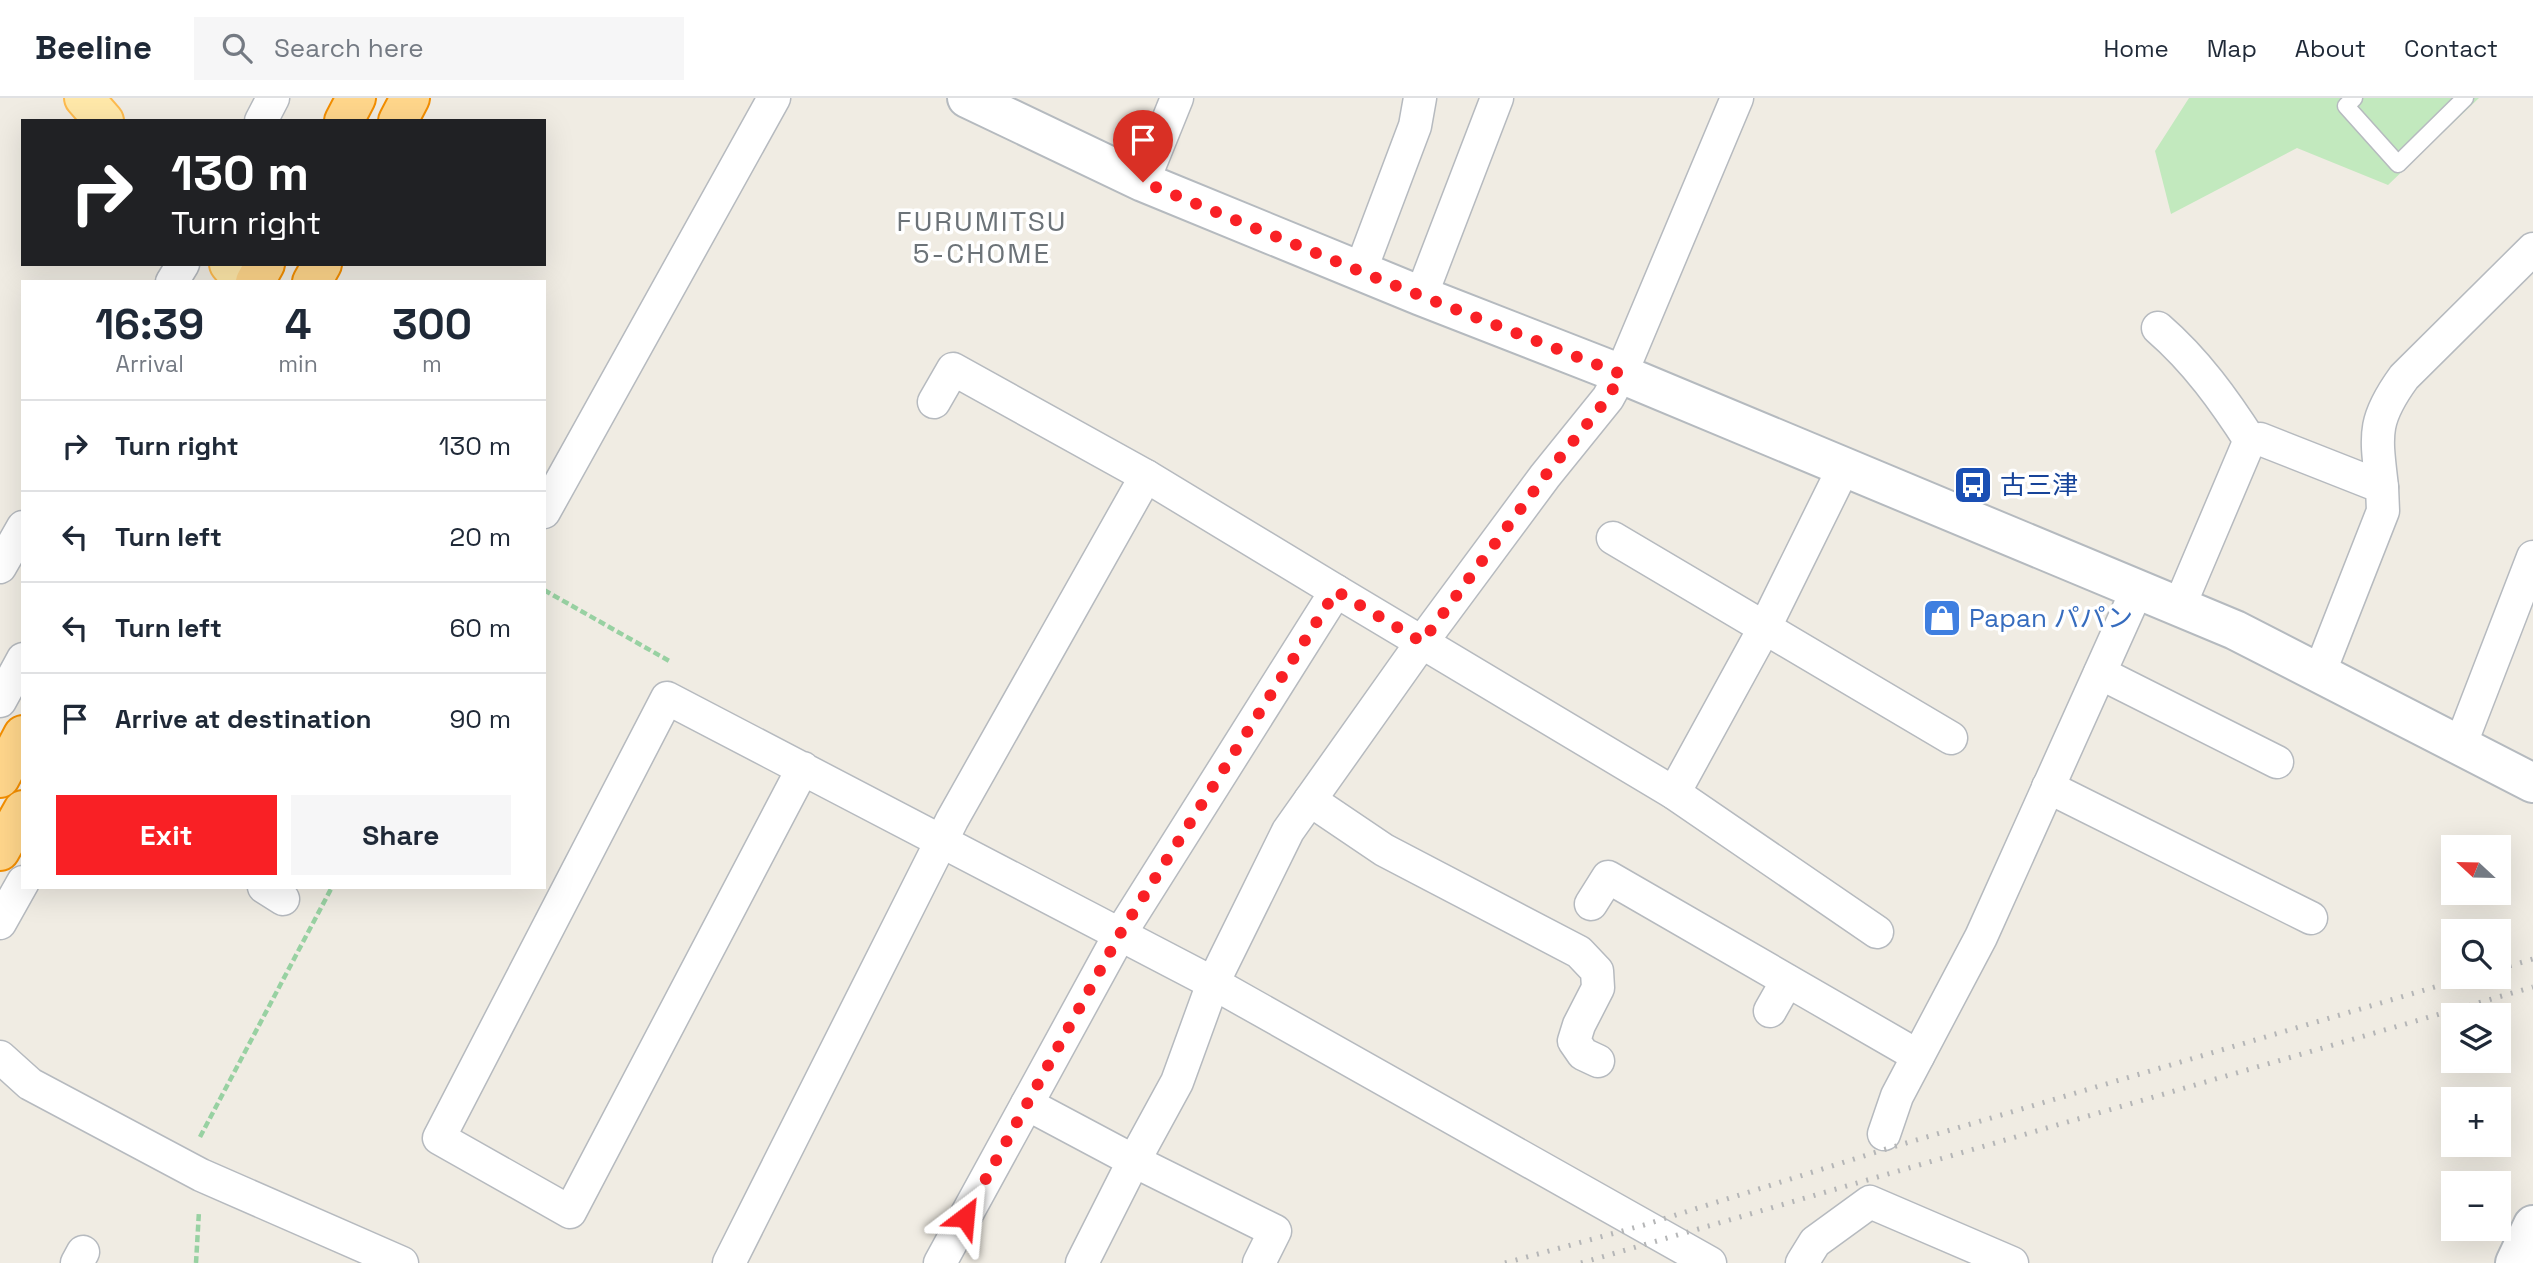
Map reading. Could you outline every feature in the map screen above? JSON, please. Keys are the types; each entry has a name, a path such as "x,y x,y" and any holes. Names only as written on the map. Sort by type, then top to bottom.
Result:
{"highway":[{"path":"345,119 356,98"},
{"path":"399,119 410,98"},
{"path":"0,778 21,739"},
{"path":"0,851 21,814"}],"main road":[{"path":"84,98 102,119"},
{"path":"231,266 242,280"}],"street":[{"path":"262,119 273,98"},
{"path":"546,508 774,98"},
{"path":"967,98 1143,182 1360,272 1621,374 2235,630 2533,783"},
{"path":"1143,182 1177,98"},
{"path":"1360,272 1415,126 1420,98"},
{"path":"1421,296 1497,98"},
{"path":"1083,1263 1177,1082 1213,983 1288,831 1422,642 1545,476 1608,398 1621,374 1737,98"},
{"path":"2319,674 2383,511 2377,445 2379,419 2387,400 2404,377 2533,249"},
{"path":"2158,328 2184,351 2222,396 2251,442"},
{"path":"933,402 953,369 1146,476 1674,793 1877,932"},
{"path":"2179,607 2251,442 2260,439 2382,487"},
{"path":"1674,793 1765,627 1844,467"},
{"path":"729,1263 942,840 1146,476"},
{"path":"0,567 21,530"},
{"path":"1613,538 1951,738"},
{"path":"2460,746 2533,557"},
{"path":"1884,1134 1897,1096 1981,937 2137,590"},
{"path":"940,1263 1120,934 1336,591"},
{"path":"0,701 21,663"},
{"path":"2100,673 2277,762"},
{"path":"803,768 570,1212 439,1139 667,698 803,768 942,840 1213,983 1710,1263"},
{"path":"2048,787 2311,918"},
{"path":"1310,800 1384,850 1579,953 1597,971 1598,988 1574,1041 1583,1054 1598,1062"},
{"path":"1591,904 1608,877 1918,1056"},
{"path":"0,923 21,886"},
{"path":"1770,1011 1787,981"},
{"path":"0,1057 30,1084 193,1170 402,1263"},
{"path":"1027,1104 1275,1231 1259,1263"},
{"path":"1802,1263 1815,1242 1870,1202 2012,1263"},
{"path":"2515,1263 2533,1225"}],"lane":[{"path":"2354,98 2346,106 2398,164 2465,98"}],"path":[{"path":"196,1263 193,1170 331,889"}],"green space":[{"path":"2189,98 2479,98 2388,185 2297,148 2171,214 2155,151"}],"railway":[{"path":"2511,965 2533,959"},
{"path":"1505,1263 1644,1225 1886,1149 2441,985"},
{"path":"1581,1263 2533,987"}],"place":[{"name":"古三津","path":"1973,485"},
{"name":"Papan パパン","path":"1942,618"}],"district":[{"name":"FURUMITSU 5-CHOME","path":"982,237"}],"route":[{"path":"965,1217 1120,934 1336,591 1422,642 1545,476 1608,398 1621,374 1401,288 1143,182"}]}
